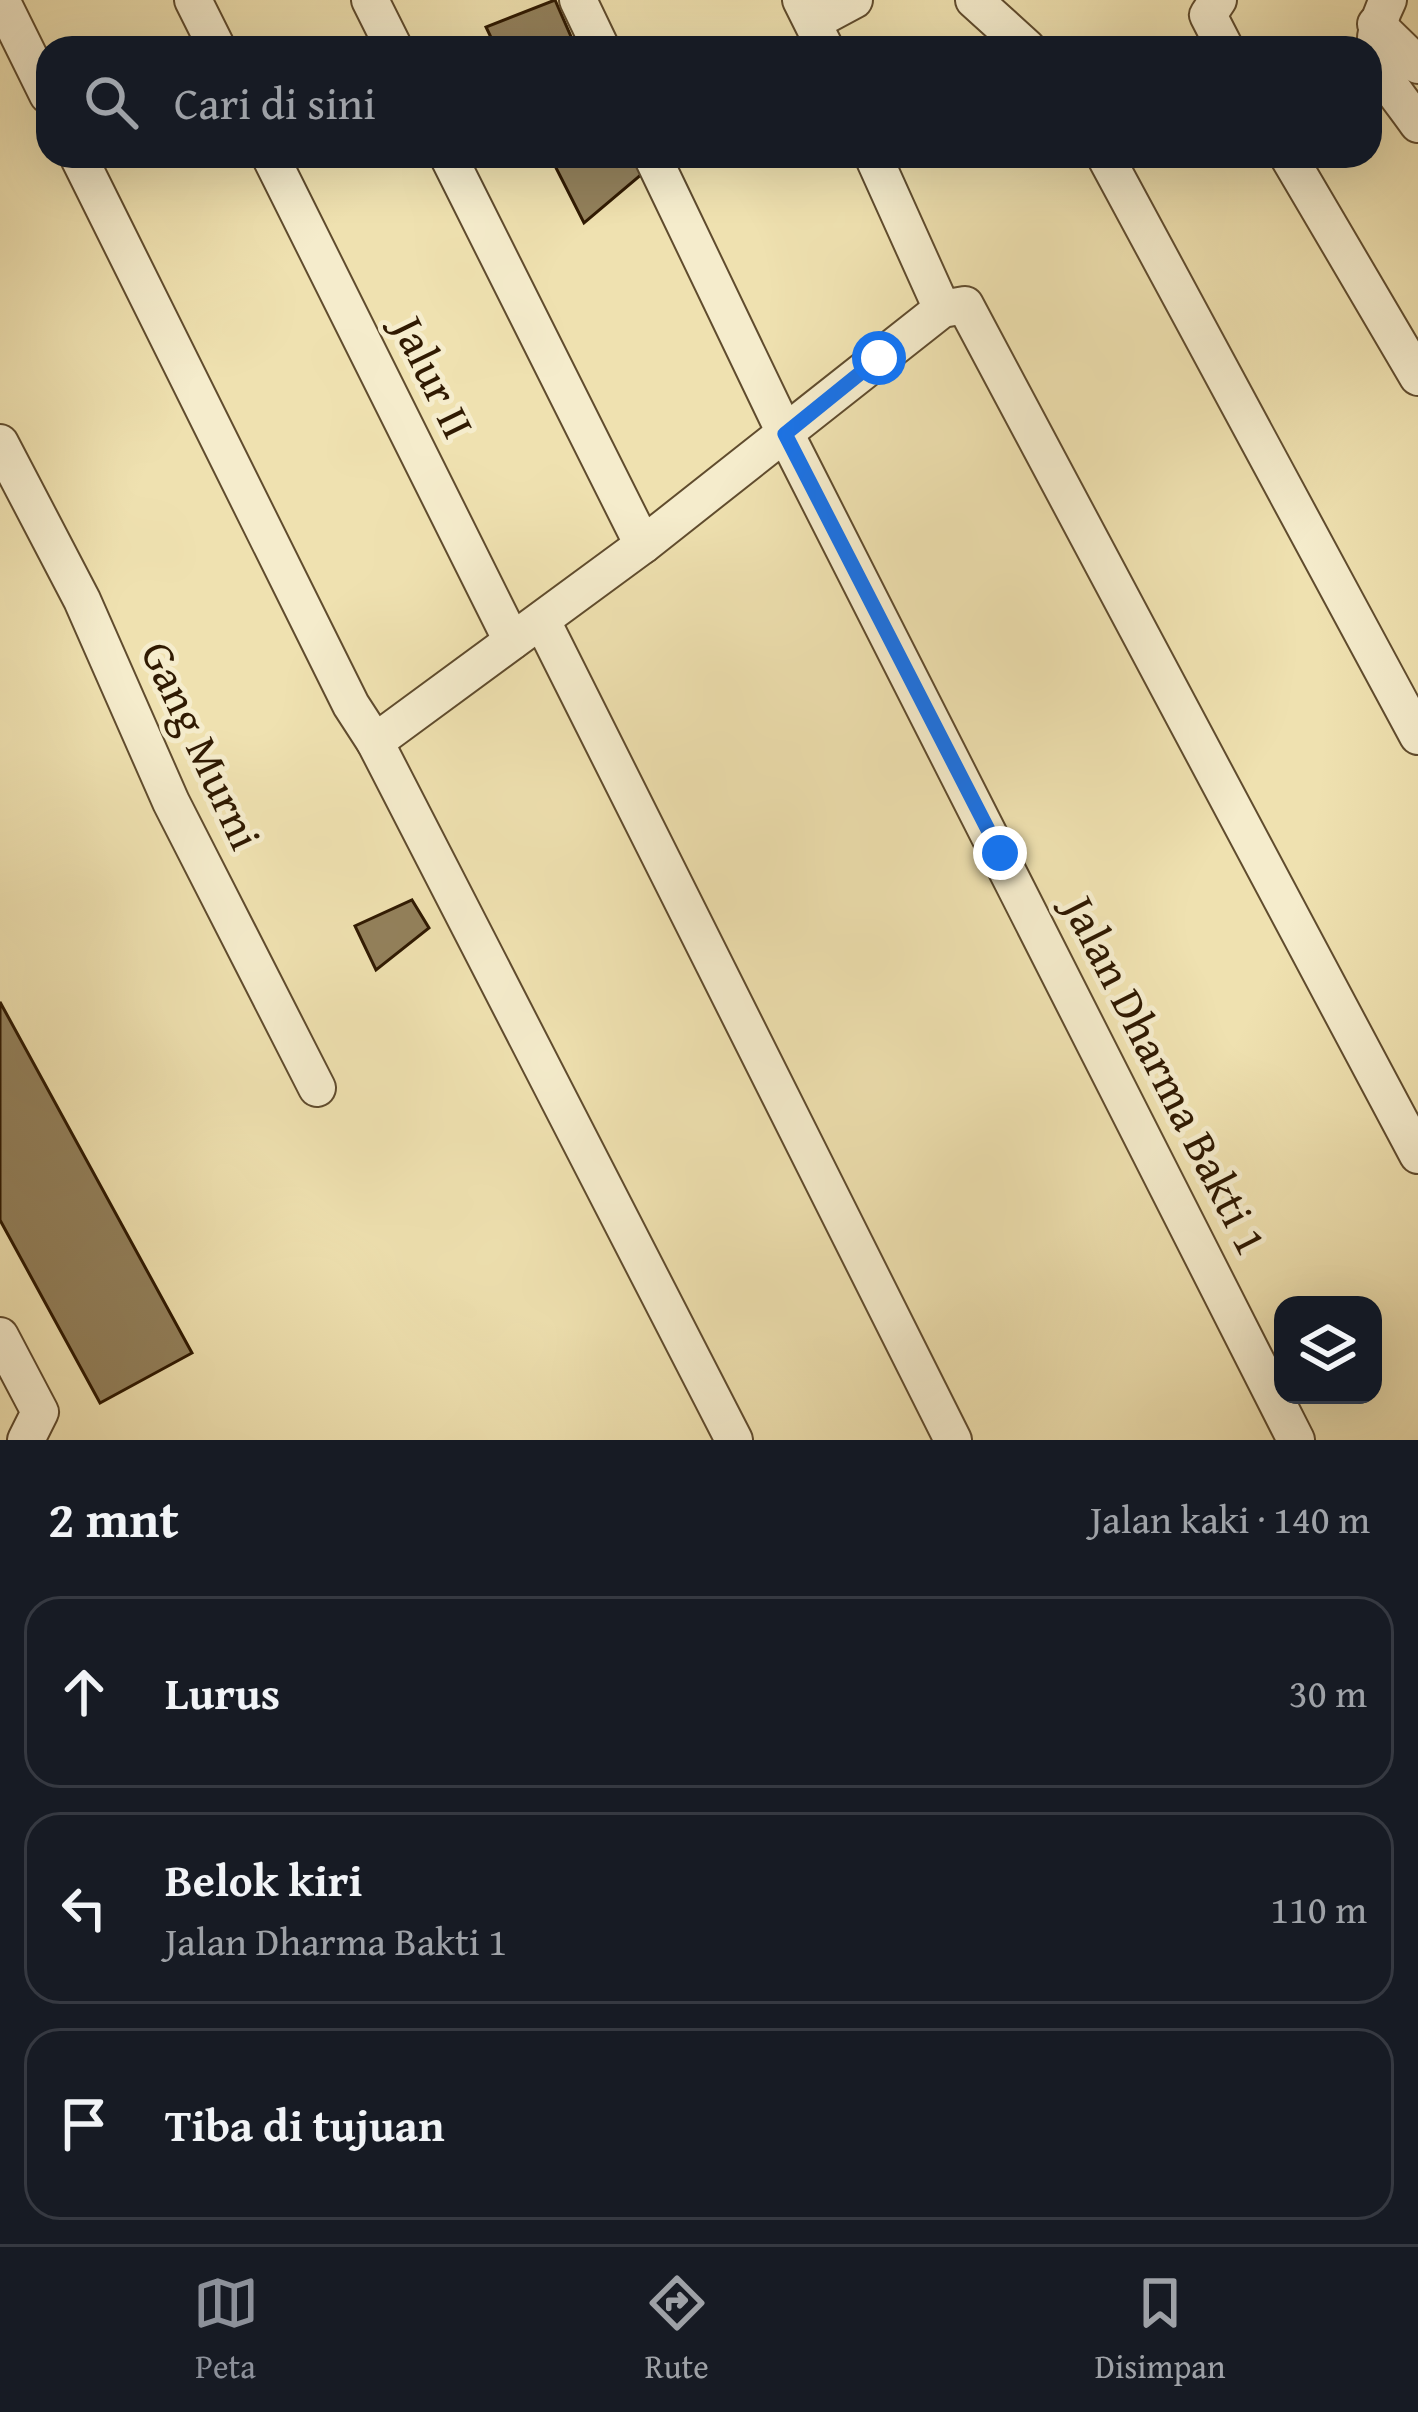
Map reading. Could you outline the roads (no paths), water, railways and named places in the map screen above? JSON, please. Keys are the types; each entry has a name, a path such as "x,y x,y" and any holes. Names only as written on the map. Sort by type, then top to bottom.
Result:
{"street":[{"path":"1,0 36,71"},
{"path":"193,0 211,36"},
{"path":"370,0 388,36"},
{"path":"578,0 595,36"},
{"path":"813,23 854,0"},
{"path":"974,0 1014,36"},
{"path":"1218,0 1208,15 1219,36"},
{"path":"1382,12 1418,65"},
{"path":"1382,74 1418,124"},
{"path":"84,168 351,705 375,742 734,1440"},
{"name":"Jalur II","path":"277,168 953,1440"},
{"path":"454,168 643,544"},
{"name":"Jalan Dharma Bakti 1","path":"658,168 785,434 1296,1440"},
{"path":"878,168 942,309"},
{"path":"1111,168 1418,736"},
{"path":"1295,168 1418,377"},
{"path":"375,742 643,544 942,309 956,303 970,313 1418,1155"},
{"name":"Gang Murni","path":"0,443 82,600 171,802 317,1088"},
{"path":"0,1336 40,1412 26,1440"}]}
